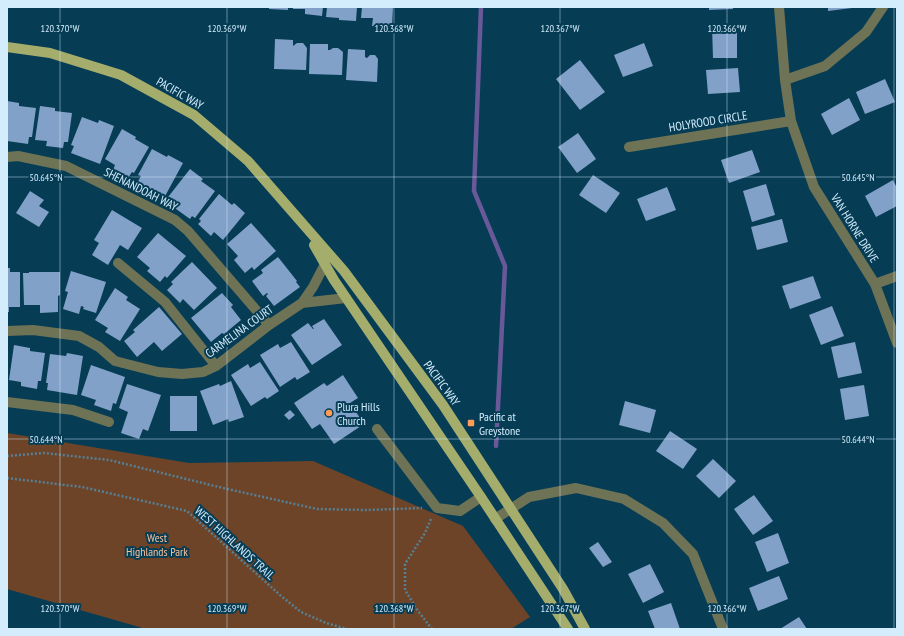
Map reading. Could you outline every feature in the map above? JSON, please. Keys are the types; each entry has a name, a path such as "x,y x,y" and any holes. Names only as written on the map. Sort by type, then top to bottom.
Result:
{"main road":[{"name":"PACIFIC WAY","path":"7,47 50,53 121,75 194,115 248,160 344,271 443,405 563,589 585,629"},
{"name":"PACIFIC WAY","path":"302,224 346,298 481,497 568,629"}],"street":[{"name":"VAN HORNE DRIVE","path":"779,7 790,121 814,187 875,284 897,342"},
{"path":"785,80 825,66 866,32 883,7"},
{"name":"HOLYROOD CIRCLE","path":"629,147 790,121"},
{"name":"SHENANDOAH WAY","path":"7,157 18,156 66,166 175,220 188,231 269,325"},
{"path":"118,263 166,302 216,366"},
{"name":"CARMELINA COURT","path":"7,331 33,330 79,336 99,347 115,361 158,372 182,374 203,372 216,366 269,325 302,303 313,287 325,264"},
{"path":"875,284 897,276"},
{"name":"CARMELINA COURT","path":"302,303 346,298"},
{"path":"7,402 73,410 109,422"},
{"path":"377,429 437,508 460,511 481,497"},
{"path":"495,518 529,497 576,488 624,499 663,523 693,554 723,629"}],"path":[{"path":"7,456 44,453 109,460 317,509 367,510 437,508 425,534 405,564 405,590 418,611 432,629"},
{"name":"WEST HIGHLANDS TRAIL","path":"7,478 82,487 188,511 280,595 301,612 326,623 347,629"}],"green space":[{"name":"West Highlands Park","path":"7,433 189,463 313,461 463,526 530,617 511,629 146,629 7,589"}],"building":[{"path":"269,7 288,7 288,10 269,9"},
{"path":"293,7 323,7 322,16 305,14 305,9 293,9"},
{"path":"327,7 357,7 356,21 339,20 339,18 326,17"},
{"path":"362,7 393,7 392,27 372,26 373,18 361,18"},
{"path":"709,7 733,7 733,9 709,10"},
{"path":"828,7 852,7 852,8 828,11"},
{"path":"737,25 737,58 713,58 712,26"},
{"path":"275,39 293,40 293,46 297,43 303,43 307,48 306,70 274,69"},
{"path":"644,43 653,66 623,77 614,55"},
{"path":"310,44 328,44 328,50 338,48 343,52 342,75 309,74"},
{"path":"348,49 365,50 365,57 367,58 370,55 375,55 378,59 377,82 346,80"},
{"path":"580,60 605,92 580,110 556,79"},
{"path":"738,68 740,92 708,94 706,70"},
{"path":"885,79 895,102 865,114 856,92"},
{"path":"849,98 860,120 832,135 821,114"},
{"path":"7,101 19,103 19,106 36,108 32,137 29,137 28,144 7,141"},
{"path":"40,106 55,108 55,111 72,113 68,142 64,142 63,148 46,146 47,141 35,140"},
{"path":"82,117 98,123 99,120 114,126 100,164 71,153 74,146 71,145"},
{"path":"122,129 149,147 134,173 132,172 128,178 113,170 115,165 105,159"},
{"path":"578,133 596,159 577,173 558,147"},
{"path":"152,149 183,163 164,198 137,183 141,176 138,175"},
{"path":"752,150 760,172 729,183 721,160"},
{"path":"190,169 203,179 201,181 215,191 195,218 192,216 190,219 165,201"},
{"path":"593,175 620,193 606,213 579,195"},
{"path":"893,180 897,188 897,206 876,217 865,196"},
{"path":"766,184 775,215 752,222 743,191"},
{"path":"667,187 676,210 646,221 637,199"},
{"path":"30,191 44,200 39,206 49,212 39,227 16,213"},
{"path":"219,194 232,205 234,203 245,213 223,240 214,232 211,236 198,224 201,221 199,219"},
{"path":"112,210 142,228 128,250 120,245 108,265 92,255 99,243 94,240"},
{"path":"782,219 788,242 757,250 751,227"},
{"path":"251,223 276,251 254,270 252,267 245,273 234,260 238,256 227,244"},
{"path":"158,233 186,256 167,278 165,276 160,282 147,271 150,268 137,257"},
{"path":"278,257 300,287 274,306 266,296 268,294 267,293 263,296 252,281 263,273 261,270"},
{"path":"192,262 217,288 194,310 183,299 180,303 167,290 173,284 171,282"},
{"path":"7,268 10,268 10,272 20,272 20,307 9,307 9,312 7,312"},
{"path":"71,271 106,282 96,313 83,309 84,307 81,306 79,314 63,309 68,292 65,291"},
{"path":"60,272 58,312 40,313 40,305 24,305 23,273"},
{"path":"813,276 821,298 790,309 782,286"},
{"path":"115,288 128,297 126,300 140,309 120,341 105,332 108,328 95,320"},
{"path":"222,293 233,305 231,307 241,320 224,334 222,333 211,342 191,318"},
{"path":"832,306 844,336 821,345 809,315"},
{"path":"159,307 182,334 162,351 154,342 137,357 124,341 135,332 133,330"},
{"path":"324,319 342,345 312,365 291,335 308,323 314,329 312,326"},
{"path":"291,342 310,372 297,380 295,377 280,387 260,355 278,344 280,348"},
{"path":"855,342 862,373 838,378 831,347"},
{"path":"14,345 30,348 30,351 45,353 41,381 38,381 37,389 21,386 21,382 9,380"},
{"path":"67,353 83,356 77,395 47,390 48,383 46,383 50,354 66,356"},
{"path":"260,362 279,391 267,399 265,397 251,406 231,375 248,364 250,368"},
{"path":"91,365 125,377 116,404 113,403 111,411 94,405 96,400 81,395"},
{"name":"Plura Hills Church","path":"343,375 358,398 350,403 364,424 334,444 320,424 312,429 294,403 324,383 327,386"},
{"path":"231,381 244,417 229,422 228,419 213,425 200,391 219,384 220,386"},
{"path":"127,384 161,395 148,431 143,429 139,439 121,433 128,412 119,408"},
{"path":"864,385 869,416 845,420 840,389"},
{"path":"170,396 197,396 197,431 170,431"},
{"path":"625,401 656,410 650,433 619,425"},
{"path":"290,410 295,415 289,420 284,415"},
{"path":"670,431 697,449 683,469 656,451"},
{"path":"713,459 736,481 719,498 696,476"},
{"path":"754,495 773,521 753,535 734,509"},
{"path":"778,533 789,563 767,572 755,542"},
{"path":"598,542 612,562 603,567 589,548"},
{"path":"650,564 664,592 643,603 628,574"},
{"path":"779,576 788,599 758,611 749,588"},
{"path":"671,603 680,629 655,629 648,611"},
{"path":"799,617 807,629 780,629"}],"waterway":[{"path":"481,7 474,191 505,266 496,446"}],"place":[{"name":"Plura Hills Church","path":"329,413"},
{"name":"Pacific at Greystone","path":"471,423"}]}
